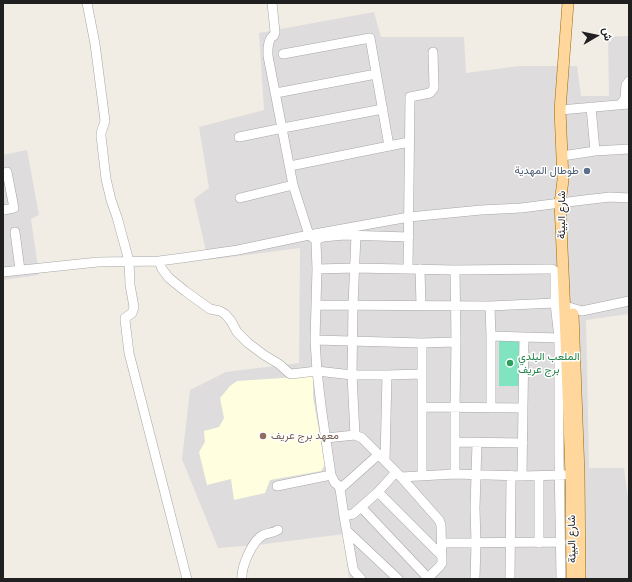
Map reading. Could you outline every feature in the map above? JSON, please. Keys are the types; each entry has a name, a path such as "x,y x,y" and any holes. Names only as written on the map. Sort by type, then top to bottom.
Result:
{"main road":[{"name":"شارع البيئة","path":"568,3 560,110 564,202 564,305 572,579"},
{"name":"شارع البيئة","path":"570,475 580,579"}],"street":[{"path":"87,3 95,44 105,121 101,136 106,179 129,261 130,285 134,307 132,313 125,318 129,353 187,579"},
{"path":"272,3 275,35 271,38 267,46 268,56 293,185 309,234 317,241 315,340 317,371 331,475 340,489 353,568 361,579"},
{"path":"283,54 370,38 389,146"},
{"path":"408,269 410,97 430,94 434,88 434,52"},
{"path":"276,93 376,74"},
{"path":"560,110 625,104 626,85 629,81"},
{"path":"591,107 596,151"},
{"path":"239,137 383,109"},
{"path":"290,166 409,142"},
{"path":"562,156 596,151 629,150"},
{"path":"3,210 14,208 7,172"},
{"path":"240,198 293,185"},
{"path":"3,272 98,262 159,261 238,250 309,234 409,217 481,210 522,208 610,197 629,198"},
{"path":"15,232 20,270"},
{"path":"317,241 318,239 328,236 356,235 409,237"},
{"path":"356,235 352,375 356,435"},
{"path":"159,261 168,278 210,309 220,311 225,314 232,321 234,328 240,336 264,356 279,364 291,374 317,371 352,375 422,374"},
{"path":"317,269 552,269 555,271 564,305 559,338 570,475 561,542 562,579"},
{"path":"420,269 421,305"},
{"path":"455,270 455,474"},
{"path":"316,305 564,305 582,311 629,301"},
{"path":"490,306 491,408"},
{"path":"491,336 559,338"},
{"path":"522,476 524,337"},
{"path":"315,340 422,343 456,342"},
{"path":"422,343 422,476"},
{"path":"385,461 387,375"},
{"path":"422,407 524,408"},
{"path":"326,438 356,435 365,440 439,520 441,525 442,543 441,565 427,579 361,507"},
{"path":"455,442 523,443"},
{"path":"475,579 477,443"},
{"path":"340,489 378,455"},
{"path":"277,486 331,475"},
{"path":"344,516 353,514 398,475 570,475"},
{"path":"510,579 511,475"},
{"path":"539,476 540,543"},
{"path":"378,492 442,556"},
{"path":"242,579 244,564 248,554 258,539 278,530"},
{"path":"347,531 398,579"},
{"path":"442,543 561,542"}],"shaded area":[{"path":"374,12 381,37 464,37 466,73 519,66 577,66 581,96 609,96 608,37 629,36 629,314 586,320 589,468 624,468 629,504 629,579 349,579 344,534 257,545 218,548 182,459 190,390 226,372 299,363 300,248 208,260 194,199 209,188 199,127 264,110 259,33"},
{"path":"27,150 39,215 31,219 39,275 3,280 3,155"},
{"name":"معهد برج عريف","path":"313,376 313,397 325,465 321,471 270,480 265,493 234,500 231,479 207,485 199,452 205,442 204,431 219,427 224,418 220,398 230,386 237,381"}],"green space":[{"name":"الملعب البلدي برج عريف","path":"499,340 520,340 520,386 499,386"}],"place":[{"name":"طوطال المهدية","path":"587,171"},
{"name":"الملعب البلدي برج عريف","path":"510,363"},
{"name":"معهد برج عريف","path":"263,436"}]}
